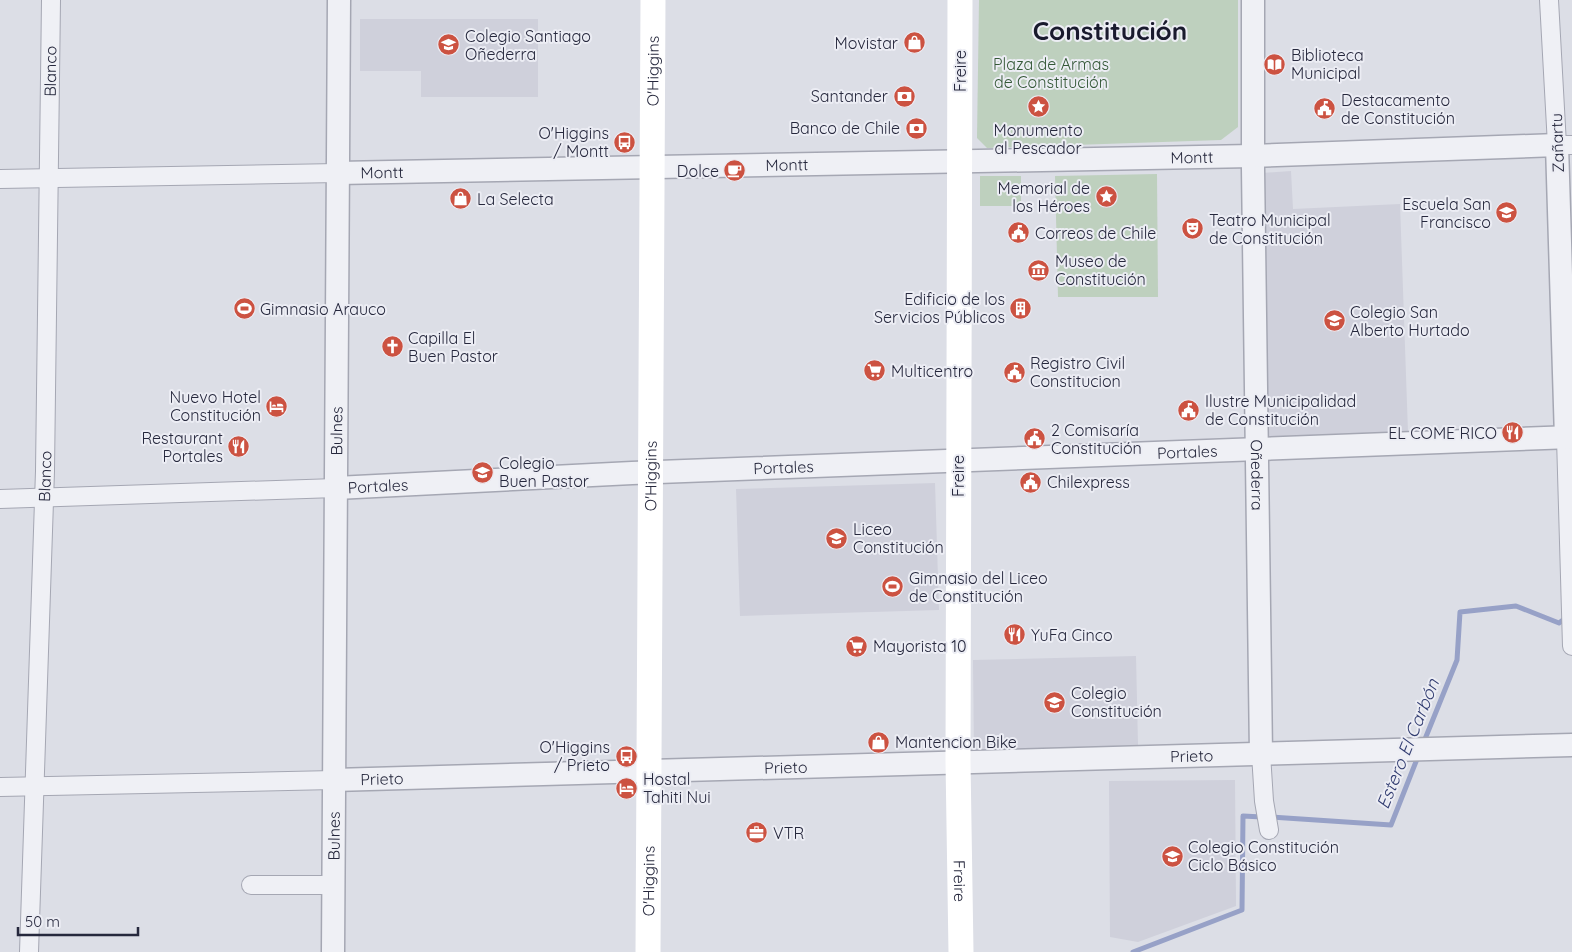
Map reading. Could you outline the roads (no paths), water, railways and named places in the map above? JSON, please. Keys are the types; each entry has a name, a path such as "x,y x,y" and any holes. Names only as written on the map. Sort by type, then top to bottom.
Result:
{"main road":[{"name":"O'Higgins","path":"648,952 653,0"},
{"name":"Freire","path":"960,0 958,762 961,952"}],"street":[{"name":"Blanco","path":"29,952 44,497 50,178 51,0"},
{"name":"Bulnes","path":"334,952 339,0"},
{"name":"Oñederra","path":"1253,0 1252,156 1261,754 1264,801 1269,830"},
{"name":"Zañartu","path":"1549,0 1565,145 1572,646"},
{"name":"Montt","path":"0,179 1252,156 1565,145"},
{"name":"Portales","path":"0,499 336,488 652,472 1569,437"},
{"name":"Prieto","path":"0,787 334,780 1572,745"},
{"path":"251,886 334,885"}],"waterway":[{"name":"Estero El Carbón","path":"1423,744 1457,660 1460,612 1516,606 1559,623 1567,617"},
{"name":"Estero El Carbón","path":"1271,817 1391,825 1419,754"},
{"name":"Estero El Carbón","path":"1133,952 1242,910 1243,816 1262,817"}],"place":[{"name":"Movistar","path":"914,43"},
{"name":"Colegio Santiago Oñederra","path":"449,45"},
{"name":"Biblioteca Municipal","path":"1275,64"},
{"name":"Santander","path":"904,96"},
{"name":"Monumento al Pescador","path":"1038,106"},
{"name":"Destacamento de Constitución","path":"1325,109"},
{"name":"Banco de Chile","path":"916,128"},
{"name":"O'Higgins / Montt","path":"625,142"},
{"name":"Dolce","path":"735,171"},
{"name":"Memorial de los Héroes","path":"1106,197"},
{"name":"La Selecta","path":"461,199"},
{"name":"Escuela San Francisco","path":"1507,213"},
{"name":"Teatro Municipal de Constitución","path":"1193,229"},
{"name":"Correos de Chile","path":"1019,233"},
{"name":"Museo de Constitución","path":"1039,270"},
{"name":"Edificio de los Servicios Públicos","path":"1021,308"},
{"name":"Gimnasio Arauco","path":"244,309"},
{"name":"Colegio San Alberto Hurtado","path":"1334,321"},
{"name":"Capilla El Buen Pastor","path":"392,347"},
{"name":"Multicentro","path":"875,371"},
{"name":"Registro Civil Constitucion","path":"1014,372"},
{"name":"Nuevo Hotel Constitución","path":"277,406"},
{"name":"Ilustre Municipalidad de Constitución","path":"1189,410"},
{"name":"EL COME RICO","path":"1513,433"},
{"name":"2 Comisaría Constitución","path":"1035,439"},
{"name":"Restaurant Portales","path":"239,447"},
{"name":"Colegio Buen Pastor","path":"483,472"},
{"name":"Chilexpress","path":"1031,482"},
{"name":"Liceo Constitución","path":"837,538"},
{"name":"Gimnasio del Liceo de Constitución","path":"893,587"},
{"name":"YuFa Cinco","path":"1015,635"},
{"name":"Mayorista 10","path":"857,646"},
{"name":"Colegio Constitución","path":"1055,702"},
{"name":"Mantencion Bike","path":"879,742"},
{"name":"O'Higgins / Prieto","path":"626,756"},
{"name":"Hostal Tahiti Nui","path":"627,788"},
{"name":"VTR","path":"757,833"},
{"name":"Colegio Constitución Ciclo Básico","path":"1172,856"}],"district":[{"name":"Constitución","path":"1110,31"}],"park label":[{"name":"Plaza de Armas de Constitución","path":"1051,73"}]}
